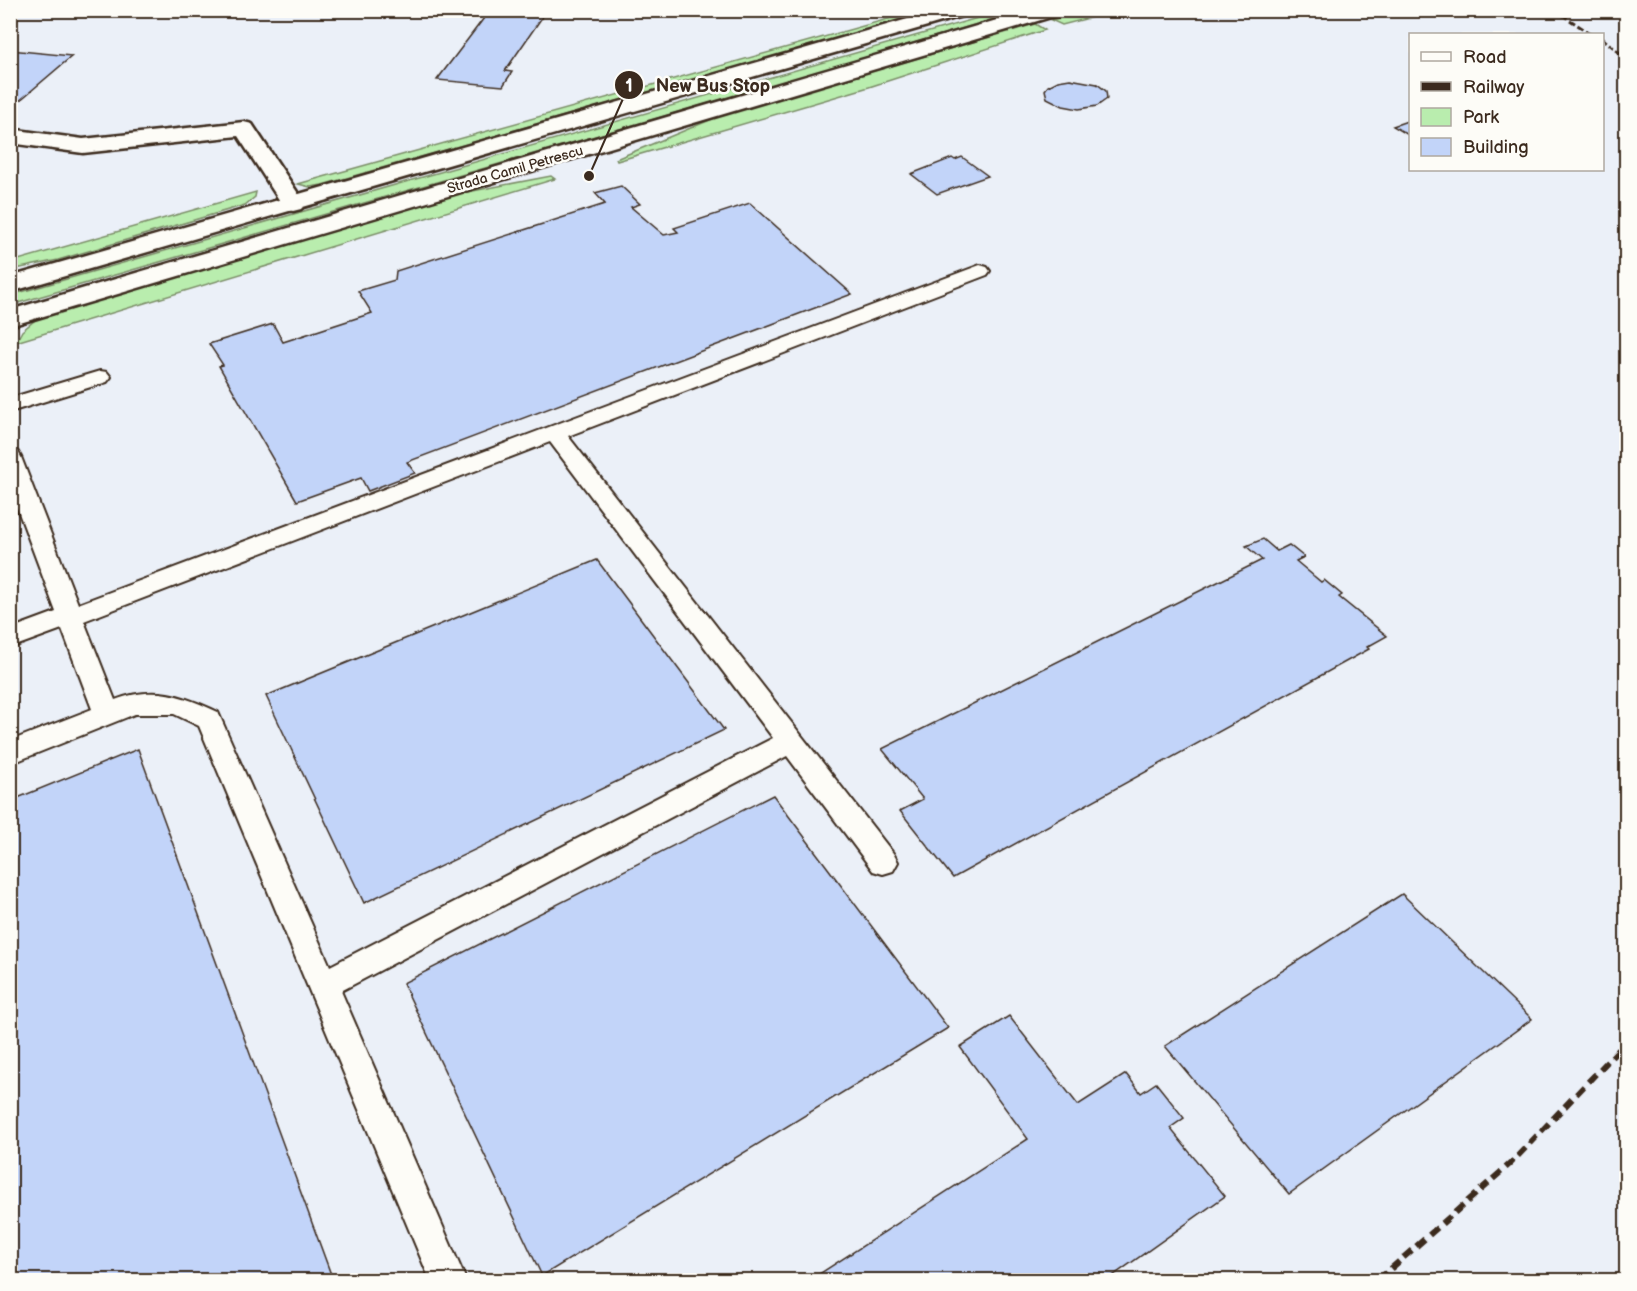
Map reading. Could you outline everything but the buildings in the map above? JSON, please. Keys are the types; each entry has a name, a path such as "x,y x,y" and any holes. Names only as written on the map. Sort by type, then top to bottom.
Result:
{"street":[{"name":"Strada Camil Petrescu","path":"10,318 1054,10"},
{"name":"Strada Camil Petrescu","path":"10,285 956,12"},
{"path":"10,136 83,146 244,129 293,204"}],"lane":[{"path":"10,639 980,271"},
{"path":"10,405 100,377"},
{"path":"554,433 883,862"},
{"path":"10,457 107,714"},
{"path":"10,753 133,704 177,704 208,719 448,1281"},
{"path":"322,985 790,742"}],"shaded area":[{"path":"11,11 1626,11 1626,1280 11,1280"}],"green space":[{"path":"920,10 934,11 322,185 310,187 298,184"},
{"path":"1002,11 1017,14 1010,14 11,305 11,295"},
{"path":"1086,11 1105,11 1105,14 1062,25 1051,20"},
{"path":"1035,24 1045,30 869,87 617,161 616,159 722,115"},
{"path":"551,176 555,179 16,342 22,331 40,316 421,201"},
{"path":"256,192 255,197 245,205 58,260 11,270 11,262"}],"railway":[{"path":"1555,10 1590,33"},
{"path":"1604,40 1626,58"},
{"path":"1378,1280 1511,1163 1626,1042"}],"place":[{"name":"New Bus Stop","path":"589,176"}]}
